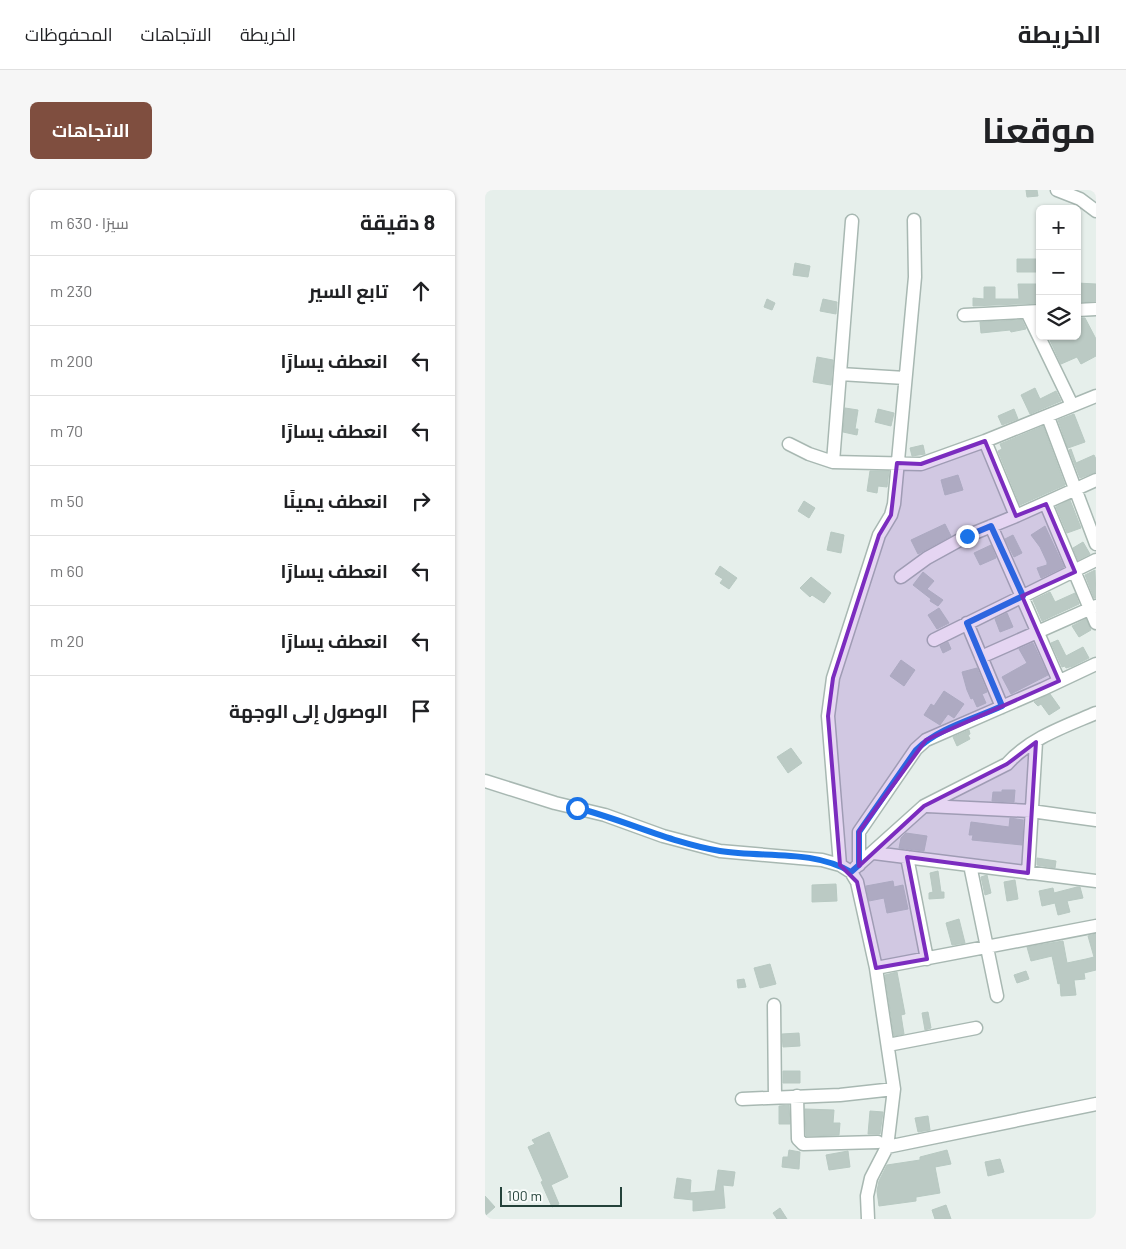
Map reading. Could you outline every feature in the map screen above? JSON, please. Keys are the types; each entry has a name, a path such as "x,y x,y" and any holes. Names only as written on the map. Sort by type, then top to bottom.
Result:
{"street":[{"path":"1057,190 1080,199 1096,210"},
{"path":"868,1219 867,1196 883,1144 894,1089 876,968 857,882 850,868 828,716 833,678 879,535 891,515 894,504 915,277 914,220"},
{"path":"833,462 852,221"},
{"path":"964,315 1036,311"},
{"path":"1081,311 1094,313"},
{"path":"1027,312 1073,405"},
{"path":"840,374 905,378"},
{"path":"789,444 809,454 833,462 921,464 1048,417 1073,405 1095,400"},
{"path":"1048,417 1096,544"},
{"path":"985,441 1016,516"},
{"path":"901,577 927,558 967,536 1046,504 1096,480"},
{"path":"1046,504 1075,572 1093,608 1096,623"},
{"path":"991,526 1059,681"},
{"path":"935,640 1096,560"},
{"path":"981,657 1093,608"},
{"path":"967,623 1002,706"},
{"path":"850,868 859,832 925,740 1096,664"},
{"path":"485,781 555,803 605,815 663,836 720,851 822,860 850,868 874,853 924,806 1007,764 1016,754 1050,733 1096,713"},
{"path":"1029,873 1036,742"},
{"path":"924,806 1031,811 1096,820"},
{"path":"874,853 1096,880"},
{"path":"907,857 927,959"},
{"path":"970,865 997,996"},
{"path":"876,968 1096,926"},
{"path":"774,1005 775,1098"},
{"path":"888,1045 976,1028"},
{"path":"742,1099 840,1095 894,1089"},
{"path":"797,1096 798,1139 803,1144 883,1144 1096,1104"}],"highlighted area":[{"path":"985,441 1016,516 1046,504 1075,572 1022,596 1059,681 926,740 859,832 859,866 924,806 1007,764 1036,742 1028,873 907,857 927,959 876,968 857,882 840,865 828,716 833,678 879,535 891,515 897,463 921,464"}],"building":[{"path":"1026,190 1037,190 1038,196 1027,197"},
{"path":"1017,259 1036,259 1036,272 1017,272"},
{"path":"795,263 810,266 808,277 793,275"},
{"path":"1081,283 1096,284 1096,301 1081,302"},
{"path":"1018,284 1036,284 1036,303 973,306 973,298 984,299 984,287 995,287 995,299 1019,299"},
{"path":"767,299 775,303 772,310 764,307"},
{"path":"823,299 837,302 836,314 820,311"},
{"path":"1081,318 1085,318 1096,339 1096,356 1081,364 1077,357 1061,364 1050,340 1081,340"},
{"path":"1022,320 1026,329 1011,332 1010,330 981,333 980,322"},
{"path":"817,357 833,360 831,385 813,382"},
{"path":"1035,388 1040,399 1056,391 1061,401 1030,414 1021,395"},
{"path":"845,408 858,410 855,429 858,429 857,435 843,432"},
{"path":"878,409 894,413 891,426 875,422"},
{"path":"1014,409 1018,419 1002,425 998,416"},
{"path":"1074,414 1085,442 1068,448 1058,420"},
{"path":"1043,426 1065,485 1020,505 998,451 1002,449 1000,444"},
{"path":"923,445 925,454 912,456 910,448"},
{"path":"1071,449 1076,463 1094,455 1096,459 1096,472 1080,478 1069,450"},
{"path":"870,471 889,471 887,487 878,486 877,493 867,491"},
{"path":"958,475 963,490 945,495 941,480"},
{"path":"1070,500 1081,528 1067,533 1056,507"},
{"path":"804,501 815,508 809,518 798,511"},
{"path":"945,524 951,536 918,554 911,540"},
{"path":"1045,526 1064,567 1041,578 1037,568 1047,565 1047,562 1040,547 1031,535"},
{"path":"831,532 844,535 841,553 827,550"},
{"path":"1013,535 1022,553 1014,557 1005,539"},
{"path":"1083,542 1090,554 1078,560 1073,548"},
{"path":"991,545 996,558 980,565 974,553"},
{"path":"720,566 737,578 729,589 720,583 723,579 715,574"},
{"path":"1095,570 1096,598 1094,598 1085,575"},
{"path":"923,572 934,581 927,589 943,600 938,606 913,585"},
{"path":"811,577 831,593 824,603 812,595 810,597 800,588"},
{"path":"1050,592 1055,602 1075,593 1079,604 1042,621 1033,600"},
{"path":"939,608 949,623 937,629 928,615"},
{"path":"1007,613 1013,627 1000,632 995,619"},
{"path":"1086,619 1091,630 1079,637 1072,626"},
{"path":"1058,640 1066,656 1083,647 1089,658 1073,666 1062,667 1051,643"},
{"path":"948,642 951,649 943,653 940,646"},
{"path":"1033,643 1048,675 1011,694 1002,677 1027,663 1019,649"},
{"path":"901,660 915,670 904,686 890,676"},
{"path":"977,668 987,692 982,694 986,703 977,707 967,690 962,672"},
{"path":"944,691 964,704 954,718 948,714 940,725 924,715 931,704 934,706"},
{"path":"1050,694 1060,708 1049,715 1041,704 1038,706 1034,702"},
{"path":"969,730 970,734 968,735 970,739 957,746 953,737"},
{"path":"791,748 802,763 788,773 777,757"},
{"path":"1002,790 1015,790 1014,802 992,801 993,792 1002,792"},
{"path":"1010,818 1023,820 1022,845 972,840 973,835 969,835 971,822 1009,827"},
{"path":"906,833 927,836 924,851 899,848 901,838"},
{"path":"1037,858 1056,861 1055,868 1037,865"},
{"path":"938,871 941,892 944,892 944,898 929,899 929,893 933,892 930,873"},
{"path":"987,875 991,893 985,895 981,877"},
{"path":"1015,880 1018,899 1007,901 1004,882"},
{"path":"893,881 894,887 903,885 908,909 887,913 884,898 869,901 866,886"},
{"path":"836,884 837,901 812,902 812,885"},
{"path":"1080,887 1083,898 1067,901 1070,912 1058,915 1055,903 1042,906 1039,891 1053,888 1054,893"},
{"path":"959,919 965,943 952,945 946,923"},
{"path":"1096,934 1096,970 1084,973 1085,979 1074,980 1076,995 1061,996 1060,983 1058,984 1052,956 1031,961 1027,947 1063,941 1067,963 1094,957 1088,936"},
{"path":"770,964 776,984 760,988 754,968"},
{"path":"1026,971 1029,979 1017,983 1014,975"},
{"path":"897,972 905,1014 901,1015 904,1034 894,1036 885,975"},
{"path":"744,979 746,987 738,988 737,980"},
{"path":"928,1012 931,1028 925,1030 922,1013"},
{"path":"799,1033 800,1046 783,1047 782,1034"},
{"path":"783,1071 800,1071 800,1083 783,1083"},
{"path":"789,1105 790,1124 779,1124 779,1106"},
{"path":"805,1109 834,1110 833,1123 840,1123 839,1135 806,1136"},
{"path":"870,1111 883,1112 880,1134 868,1134"},
{"path":"928,1116 930,1130 918,1132 915,1118"},
{"path":"549,1132 568,1177 551,1185 559,1204 552,1207 528,1147 535,1144 532,1140"},
{"path":"789,1150 800,1152 799,1169 782,1167 783,1157 788,1157"},
{"path":"947,1150 951,1164 935,1167 940,1193 916,1197 916,1201 879,1206 877,1191 879,1181 887,1165 920,1160 920,1157"},
{"path":"848,1151 850,1167 829,1170 826,1155"},
{"path":"1000,1159 1004,1172 988,1176 985,1162"},
{"path":"718,1170 735,1172 733,1186 723,1185 725,1208 693,1211 693,1200 674,1198 677,1178 691,1180 690,1193 715,1191"},
{"path":"485,1196 495,1207 485,1216"},
{"path":"946,1205 951,1219 935,1219 932,1210"},
{"path":"780,1208 787,1219 777,1219 773,1213"}],"route":[{"path":"577,808 605,815 663,836 720,851 822,860 851,872 859,865 859,832 925,740 1002,706 967,623 1023,596 991,526 967,536"}]}
